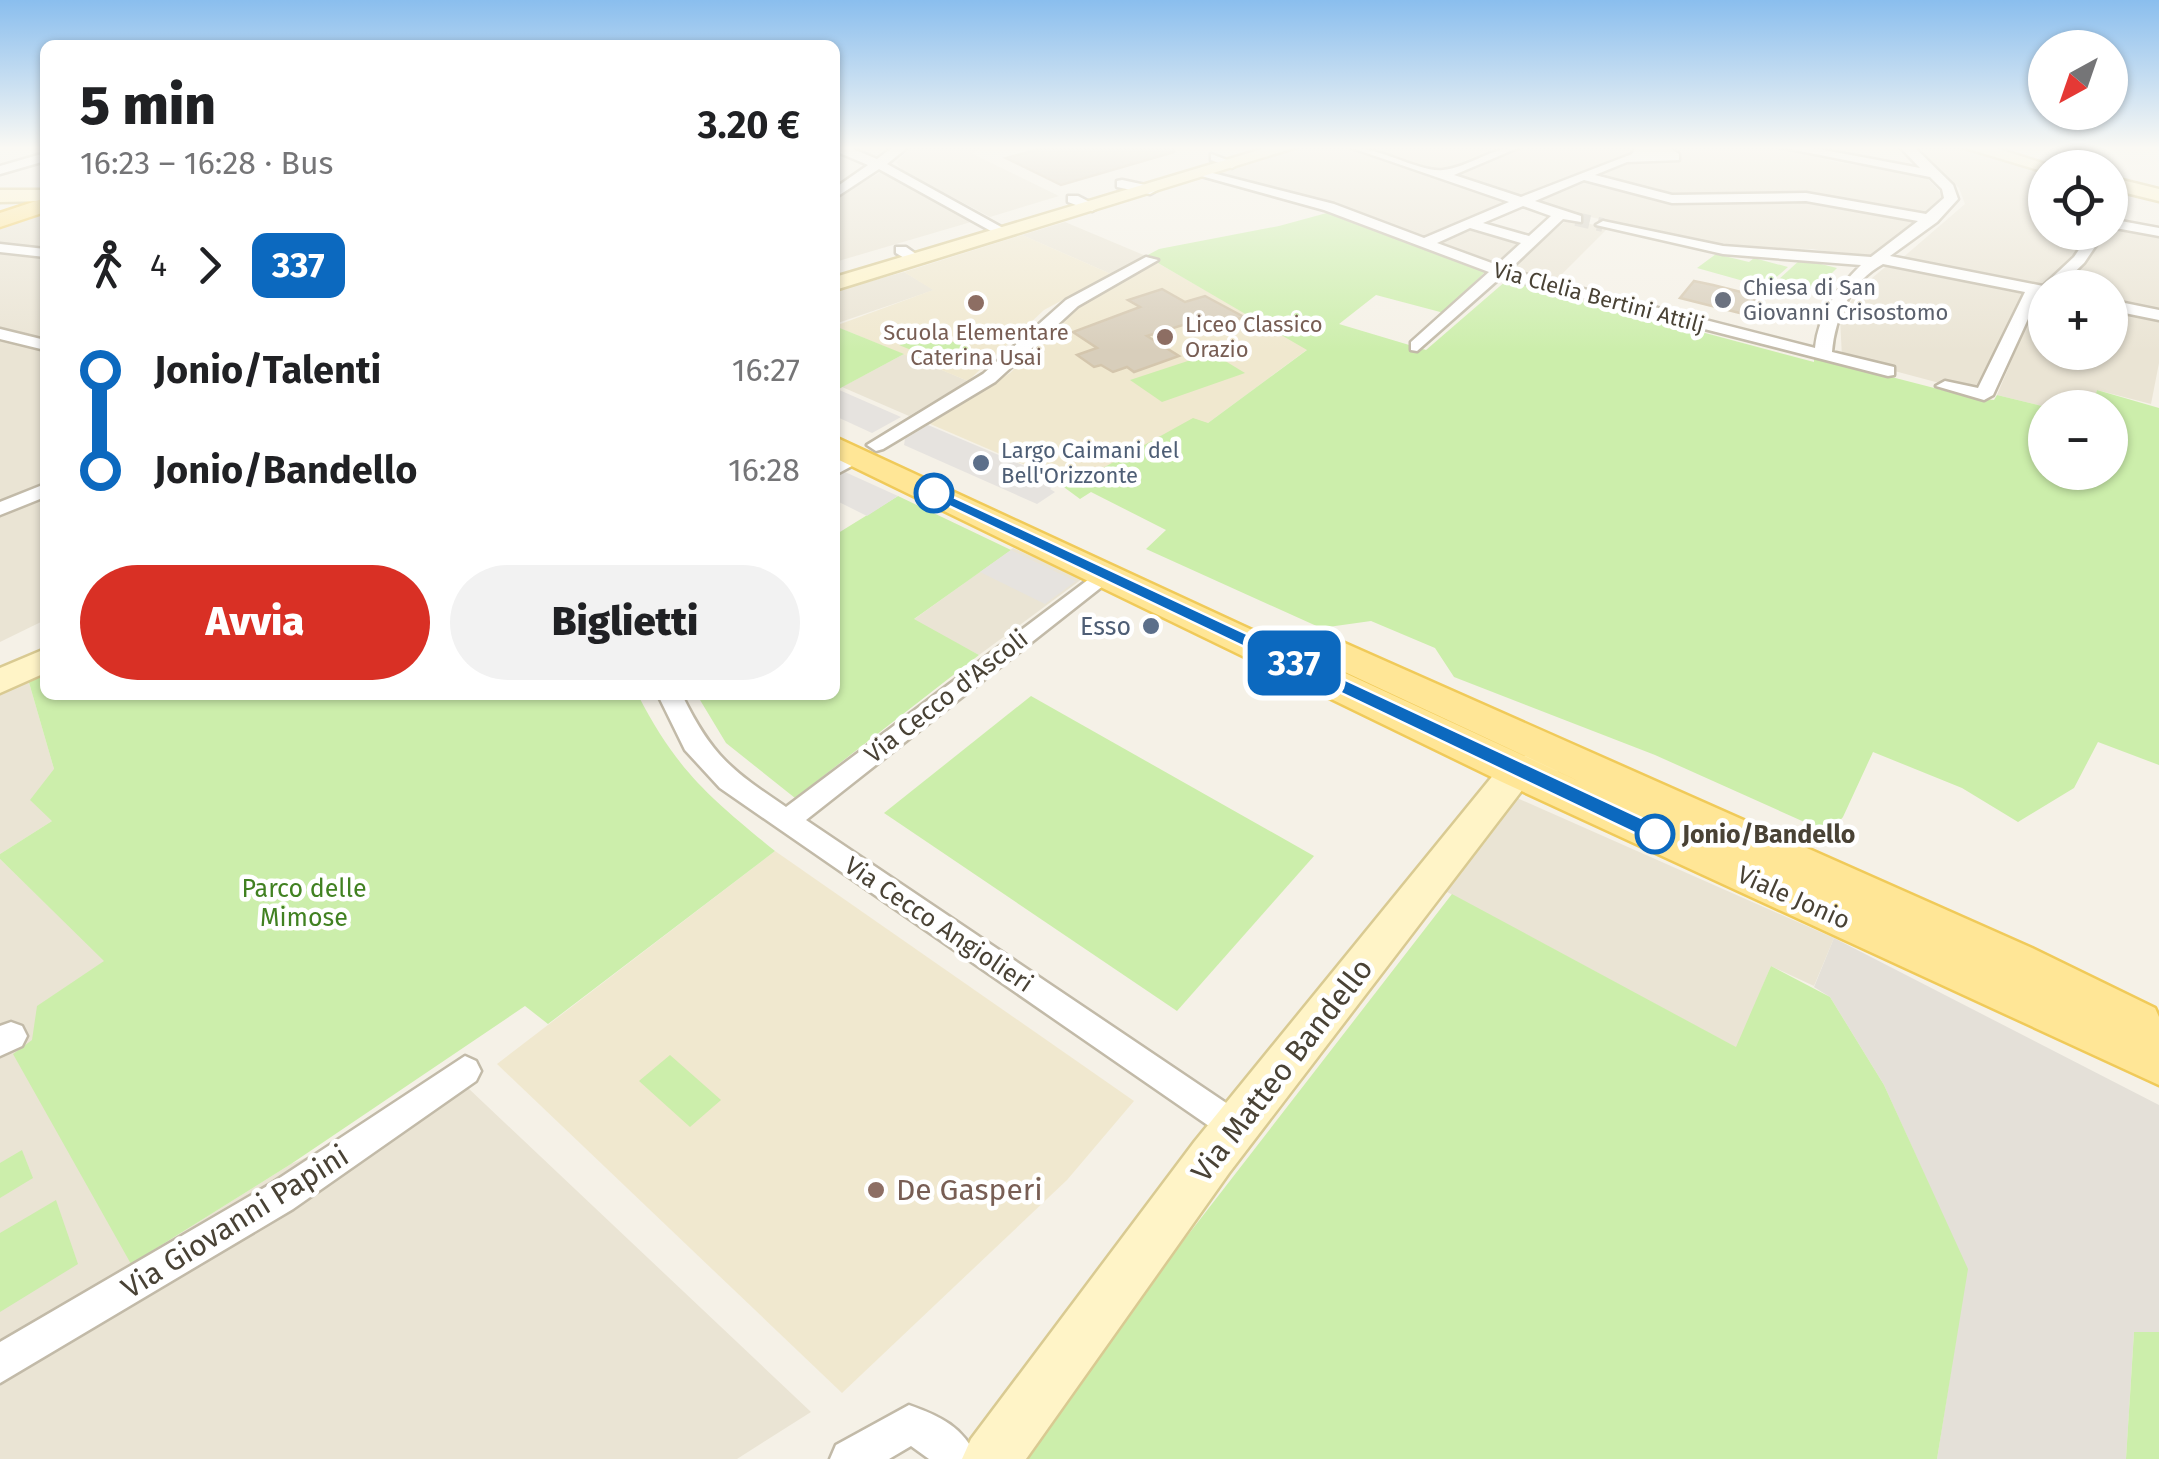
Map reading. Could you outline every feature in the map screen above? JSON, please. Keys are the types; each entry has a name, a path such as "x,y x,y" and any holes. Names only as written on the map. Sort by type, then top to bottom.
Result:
{"main road":[{"name":"Viale Jonio","path":"850,454 1517,771 2090,1030 2159,1065"},
{"name":"Viale Jonio","path":"850,454 1470,714 2159,1034"}],"street":[{"path":"973,215 997,228"},
{"path":"840,282 908,255 1041,215"},
{"name":"Via Clelia Bertini Attilj","path":"1349,215 1496,270 1888,371"},
{"path":"1421,244 1492,215"},
{"path":"1556,215 1576,220"},
{"path":"1915,215 1932,218"},
{"path":"1823,355 1824,325 1831,307 1848,285 1935,215"},
{"path":"1417,346 1559,216"},
{"path":"1471,224 1530,242"},
{"path":"1604,224 1724,250 1878,261 2028,287"},
{"path":"2128,226 2159,232"},
{"path":"0,248 40,252"},
{"path":"2066,270 2086,250"},
{"path":"840,268 908,255"},
{"path":"850,454 995,374 1042,326 1072,303 1151,260"},
{"path":"2128,309 2159,316"},
{"path":"1946,386 1984,395 2028,315"},
{"path":"3,337 40,344"},
{"path":"6,502 40,492"},
{"name":"Via Cecco d'Ascoli","path":"788,820 1105,573"},
{"path":"0,656 40,636"},
{"path":"0,682 40,662"},
{"name":"Via Cecco Angiolieri","path":"673,700 705,758 729,780 1234,1128"},
{"path":"1406,718 1453,727 1470,714"},
{"path":"1517,771 1532,764 1547,765 1650,795"},
{"name":"Via Matteo Bandello","path":"991,1459 1234,1128 1517,771"},
{"name":"Via Giovanni Papini","path":"0,1364 281,1197 465,1071"},
{"path":"850,1459 909,1425 933,1434 957,1459"}],"shaded area":[{"path":"40,215 40,622 0,642 0,222"},
{"path":"840,215 959,215 971,222 840,261"},
{"path":"1360,215 1485,215 1422,240"},
{"path":"1582,215 1899,215 1920,219 1868,258 1812,249 1730,247"},
{"path":"1952,215 2028,215 2028,250 2079,250 2061,270 2028,270 2028,284 1900,260"},
{"path":"1568,219 1608,228 1554,282 1508,269"},
{"path":"1065,222 1146,256 1111,274 1022,235"},
{"path":"1464,229 1518,244 1493,266 1427,243"},
{"path":"2128,229 2159,235 2159,312 2128,306 2128,270 2075,270 2090,250 2128,250"},
{"name":"Scuola Elementare Caterina Usai","path":"1022,235 1111,274 1044,310 968,381 840,328 840,324 933,290 904,272"},
{"path":"1156,262 1308,349 1208,423 1067,483 928,423 1010,373 1036,349 1053,325 1081,303"},
{"path":"1890,263 2025,290 1977,393 1842,357 1840,318 1859,289"},
{"path":"904,272 934,290 840,322 840,290"},
{"path":"2128,312 2159,318 2159,363 2151,404 2128,398 2128,390 2028,390 2028,403 1997,395 2028,321 2028,370 2128,370"},
{"path":"904,354 968,381 909,416 842,387"},
{"path":"840,390 901,417 872,433 840,418"},
{"name":"Largo Caimani del Bell'Orizzonte","path":"928,425 1060,481 1050,489 1055,492 1037,504 904,445 905,439"},
{"path":"845,472 898,496 867,516 840,502 840,475"},
{"path":"1013,548 1082,579 979,655 913,620"},
{"path":"1011,550 1076,581 1045,604 980,572"},
{"path":"28,679 54,769 52,821 0,854 0,690"},
{"path":"1508,794 1834,938 1814,986 1771,966 1737,1048 1436,886"},
{"path":"775,851 1134,1101 1067,1180 842,1393 497,1064"},
{"path":"0,859 105,961 38,1006 131,1264 291,1164 467,1087 811,1412 737,1459 0,1459"},
{"path":"1834,938 2159,1105 2159,1332 2134,1332 2126,1459 1937,1459 1967,1269 1884,1085 1830,997 1814,987"}],"green space":[{"path":"1319,215 1344,215 1486,271 1444,313 1376,295 1339,324 1426,350 1507,280 1814,362 1814,357 1973,398 1994,400 1997,395 2028,403 2028,490 2128,490 2128,399 2159,408 2159,765 2098,742 2074,788 2018,822 1962,788 1873,752 1843,817 1829,833 1655,755 1454,677 1435,648 1371,621 1321,628 1146,549 1166,530 1091,492 1080,499 1061,485 1101,469 1193,418 1208,423 1307,350 1146,256 1159,249"},
{"path":"1716,254 1788,267 1765,287 1697,268"},
{"path":"1801,259 1837,268 1815,290 1778,280"},
{"path":"840,328 904,354 840,388"},
{"path":"926,331 974,350 947,365 899,345"},
{"path":"1212,353 1245,373 1162,402 1130,380"},
{"path":"898,496 1011,550 914,619 979,655 795,798 726,743 700,700 840,700 840,532"},
{"name":"Parco delle Mimose","path":"40,673 40,700 641,700 667,744 697,782 775,851 548,1024 525,1006 291,1164 131,1264 13,1054 32,1040 37,1006 104,961 0,859 0,854 52,821 30,800 54,769 28,679"},
{"path":"1031,696 1314,856 1177,1011 884,813"},
{"path":"1452,894 1736,1047 1771,966 1830,997 1884,1085 1968,1269 1937,1459 1020,1459 1105,1342"},
{"path":"670,1055 721,1100 690,1127 639,1081"},
{"path":"22,1150 33,1178 0,1198 0,1163"},
{"path":"56,1200 78,1264 0,1312 0,1233"},
{"path":"2134,1332 2159,1332 2159,1459 2126,1459"}],"building":[{"name":"Chiesa di San Giovanni Crisostomo","path":"1694,281 1761,297 1748,315 1680,298"},
{"path":"1162,289 1185,302 1205,296 1244,317 1213,328 1199,320 1147,336 1179,356 1134,372 1127,367 1113,372 1101,365 1094,367 1077,355 1097,348 1073,332 1140,307 1128,300"}],"tunnel":[{"path":"1576,219 1603,225"}],"bus line":[{"name":"337","path":"934,493 1655,834"}],"place":[{"name":"Chiesa di San Giovanni Crisostomo","path":"1723,300"},
{"name":"Scuola Elementare Caterina Usai","path":"976,303"},
{"name":"Liceo Classico Orazio","path":"1165,337"},
{"name":"Largo Caimani del Bell'Orizzonte","path":"981,463"},
{"name":"Esso","path":"1151,626"},
{"name":"Jonio/Bandello","path":"1655,834"},
{"name":"De Gasperi","path":"876,1190"}]}
